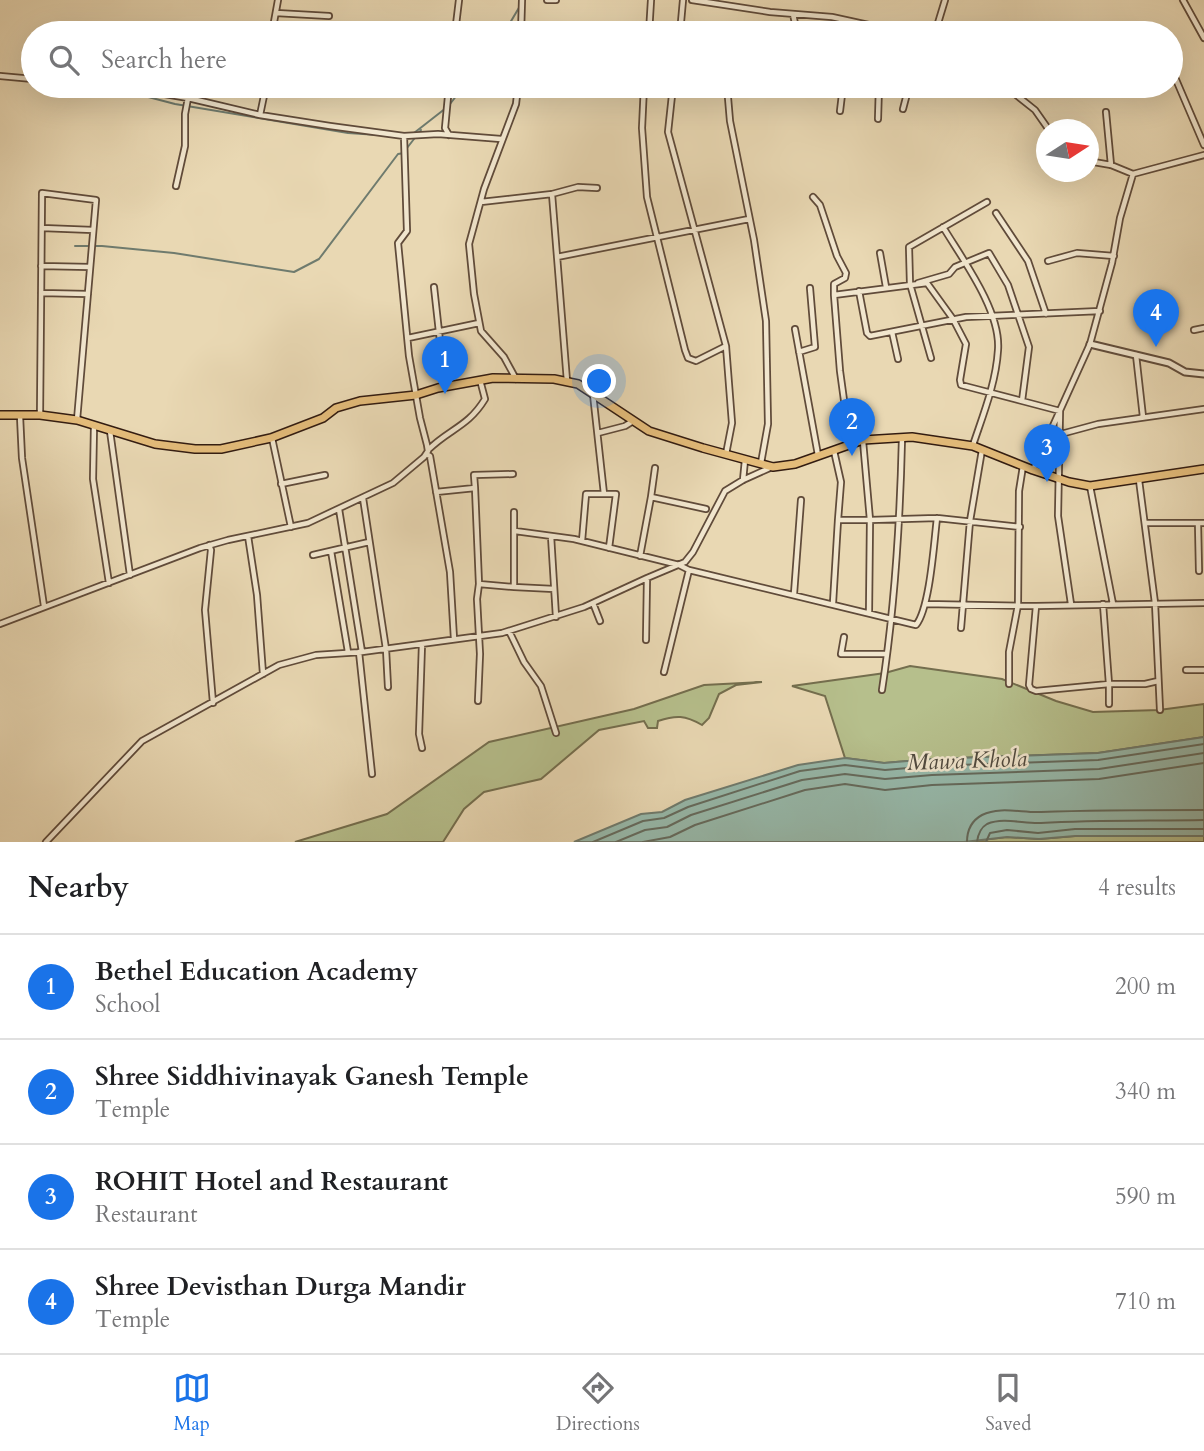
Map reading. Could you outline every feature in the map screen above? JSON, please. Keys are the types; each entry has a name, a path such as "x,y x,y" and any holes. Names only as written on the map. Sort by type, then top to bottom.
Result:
{"main road":[{"path":"0,415 40,415 76,420 155,444 221,449 271,438 323,418 336,408 348,404 416,396 445,386 493,378 567,381 593,393 649,431 773,467 795,464 863,440 902,437 973,446 1033,470 1090,486 1204,470"}],"street":[{"path":"274,21 278,0"},
{"path":"456,21 459,0"},
{"path":"521,21 522,0"},
{"path":"547,0 555,0"},
{"path":"649,21 650,0"},
{"path":"681,21 684,0"},
{"path":"692,0 848,21"},
{"path":"939,21 946,0"},
{"path":"1183,0 1204,38"},
{"path":"276,13 328,16"},
{"path":"793,14 794,21"},
{"path":"0,76 21,78"},
{"path":"1183,96 1204,145"},
{"path":"176,186 185,146 188,98 260,115 404,136 439,134 501,139"},
{"path":"260,115 264,98"},
{"path":"439,134 444,128 448,98"},
{"path":"516,98 469,244 481,331 504,357 516,380"},
{"path":"643,98 642,128 646,186 688,358 696,361 726,346"},
{"path":"672,98 668,132 726,346 732,423 726,454"},
{"path":"728,98 767,343 768,424 761,464"},
{"path":"840,111 842,98"},
{"path":"878,119 879,98"},
{"path":"903,109 906,98"},
{"path":"1020,98 1041,119"},
{"path":"1106,112 1111,165"},
{"path":"444,128 449,135"},
{"path":"404,136 407,231 398,243 416,396 430,456 450,572 454,639"},
{"path":"1099,163 1133,174 1204,155"},
{"path":"1033,470 1090,344 1133,174"},
{"path":"481,202 552,194 578,187 597,188"},
{"path":"40,415 42,193 96,200 76,420"},
{"path":"552,194 567,381"},
{"path":"813,197 820,205 837,256 846,273 845,278 834,284 834,295 840,371 850,444"},
{"path":"931,358 911,284 909,247 988,202"},
{"path":"996,213 1028,261 1046,314"},
{"path":"557,257 749,219"},
{"path":"943,227 987,301 999,349 990,394 973,446"},
{"path":"42,228 93,230"},
{"path":"880,253 886,287"},
{"path":"1048,261 1077,253 1114,256"},
{"path":"834,295 918,283 948,274 964,263 991,254 1007,285 1029,347 1022,401"},
{"path":"41,266 90,267"},
{"path":"918,283 930,284 953,318 966,344 960,384 1060,411"},
{"path":"434,287 445,386"},
{"path":"799,352 815,347 810,288"},
{"path":"859,291 868,335 953,318 992,314 1100,311"},
{"path":"41,293 88,294"},
{"path":"408,338 479,323"},
{"path":"1194,330 1204,328"},
{"path":"796,329 819,456"},
{"path":"892,332 898,359"},
{"path":"1090,344 1169,363 1185,372 1204,374"},
{"path":"1136,354 1143,417"},
{"path":"0,624 209,545 308,523 393,483 438,440 459,429 480,407 485,399 481,380"},
{"path":"593,393 604,494"},
{"path":"1061,434 1098,424 1204,409"},
{"path":"1060,411 1058,516 1071,604"},
{"path":"20,415 22,458 44,606"},
{"path":"598,433 625,426 633,421"},
{"path":"94,425 93,479 109,583"},
{"path":"110,430 130,576"},
{"path":"882,690 893,619 901,520 902,437"},
{"path":"271,438 291,527"},
{"path":"863,440 870,520 869,614"},
{"path":"961,628 970,521 982,449"},
{"path":"833,603 841,482 834,451"},
{"path":"743,480 745,460"},
{"path":"1009,684 1009,652 1018,605 1019,492 1023,466"},
{"path":"46,842 142,741 279,665 316,655 386,649 509,631 593,603 685,562 694,552 724,491 773,467"},
{"path":"640,556 654,468"},
{"path":"478,701 479,584 474,475 513,474"},
{"path":"281,484 325,475"},
{"path":"1139,480 1155,603 1160,710"},
{"path":"1090,486 1113,604"},
{"path":"436,492 475,488"},
{"path":"583,541 586,494 616,494 609,548"},
{"path":"651,497 706,509"},
{"path":"363,498 386,649 388,687"},
{"path":"794,594 801,500"},
{"path":"339,509 361,652 372,774"},
{"path":"514,512 514,587"},
{"path":"515,531 583,541 679,565 689,570 916,625 925,604 937,518"},
{"path":"838,520 937,518 1020,527"},
{"path":"1145,523 1201,523 1199,572"},
{"path":"248,536 257,595 263,674"},
{"path":"551,536 556,617"},
{"path":"313,555 369,542"},
{"path":"209,545 211,551 205,610 213,703"},
{"path":"331,551 348,652"},
{"path":"664,671 689,570"},
{"path":"646,640 647,578"},
{"path":"479,584 554,589"},
{"path":"593,603 600,621"},
{"path":"925,604 1036,606 1204,603"},
{"path":"1103,604 1109,704"},
{"path":"1036,606 1029,685 1031,689 1036,691 1158,681"},
{"path":"509,631 524,662 541,686 556,733"},
{"path":"844,637 841,654 887,654"},
{"path":"422,644 419,734 422,748"},
{"path":"1186,670 1204,670"}],"green space":[{"path":"910,666 1002,679 1056,701 1093,712 1159,710 1204,704 1204,737 1098,753 884,763 845,758 825,696 792,686 885,673"},
{"path":"762,682 736,685 719,694 709,718 702,725 690,719 675,717 658,721 657,728 648,728 644,721 599,730 541,779 484,792 464,809 443,842 295,842 387,814 489,742 634,709 704,685"},
{"path":"1075,836 1204,836 1204,842 964,842 1007,837 1039,839"}],"water":[{"name":"Mawa Khola","path":"1204,737 1204,836 1075,836 1039,839 1007,837 964,842 574,842 641,814 662,812 685,800 798,765 845,758 884,763 1098,753"}],"waterway":[{"path":"511,21 520,6"},
{"path":"152,98 348,133 378,135"},
{"path":"450,104 455,98"},
{"path":"414,133 446,108"},
{"path":"407,148 421,130"},
{"path":"75,246 174,253 294,272 319,259 398,154 404,153"}],"place":[{"name":"Shree Devisthan Durga Mandir","path":"1156,347"},
{"name":"Bethel Education Academy","path":"445,394"},
{"name":"Shree Siddhivinayak Ganesh Temple","path":"852,456"},
{"name":"ROHIT Hotel and Restaurant","path":"1047,482"}]}
